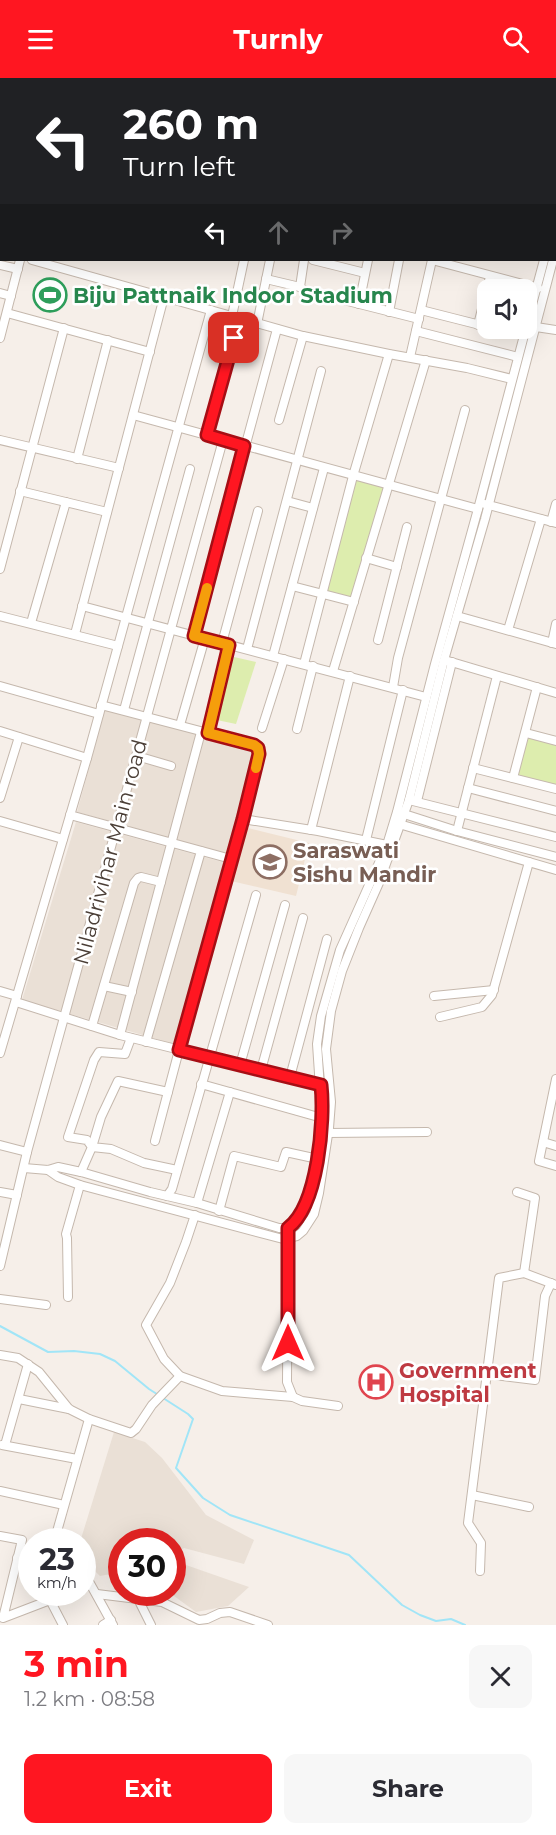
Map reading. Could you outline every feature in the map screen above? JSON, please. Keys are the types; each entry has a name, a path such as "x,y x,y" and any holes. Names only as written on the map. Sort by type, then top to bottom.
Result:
{"street":[{"path":"0,338 20,261"},
{"path":"36,261 303,336 426,360 512,380"},
{"path":"207,435 235,317 244,261"},
{"path":"257,324 270,261"},
{"path":"300,288 304,261"},
{"path":"317,261 365,273"},
{"path":"359,304 368,261"},
{"path":"389,312 399,261"},
{"path":"411,357 432,261"},
{"path":"435,261 538,288"},
{"path":"537,292 544,261"},
{"path":"537,323 553,261"},
{"path":"0,266 18,269"},
{"path":"266,279 419,320"},
{"path":"0,293 11,296"},
{"path":"75,634 164,297"},
{"path":"0,1053 87,758 211,310"},
{"path":"421,310 477,325"},
{"path":"7,313 150,352"},
{"path":"537,327 556,330"},
{"path":"0,569 64,328"},
{"path":"194,636 277,328"},
{"path":"416,331 527,362"},
{"path":"279,420 303,336"},
{"path":"401,813 413,800 523,339"},
{"path":"413,800 436,677 482,505 533,339"},
{"path":"78,459 108,340"},
{"path":"304,664 353,476 389,354"},
{"path":"333,672 426,360"},
{"path":"247,649 321,372"},
{"path":"393,687 398,657 465,410"},
{"path":"133,415 441,500 482,505 554,523 556,504"},
{"path":"0,440 119,468"},
{"name":"Niladrivihar Main road","path":"0,1266 27,1152 223,440"},
{"path":"273,656 324,468"},
{"path":"124,711 190,469"},
{"path":"20,491 107,512"},
{"path":"286,501 313,508"},
{"path":"31,623 66,502"},
{"path":"120,1035 171,843 205,732 258,511"},
{"path":"508,630 541,519"},
{"path":"378,640 407,527"},
{"path":"366,558 397,567"},
{"path":"292,586 354,602"},
{"path":"82,606 426,697"},
{"path":"0,616 118,646"},
{"path":"457,616 554,643 556,624"},
{"path":"180,725 205,638"},
{"path":"262,728 284,659"},
{"path":"48,1170 58,1177 80,1185 283,1239 297,1236 303,1231 314,1214 328,1133 331,1102 326,1049 331,1011 342,971 380,883 401,813 426,697 436,677 448,661"},
{"path":"448,661 556,693"},
{"path":"297,729 313,666"},
{"path":"311,830 350,676"},
{"path":"457,831 497,676"},
{"path":"0,687 99,714"},
{"path":"513,778 537,687"},
{"path":"366,840 403,690"},
{"path":"101,705 254,745 258,748 257,763 243,819 155,1141"},
{"path":"0,731 87,758"},
{"path":"526,733 556,741"},
{"path":"0,798 19,737"},
{"path":"137,756 171,766"},
{"path":"473,768 556,789"},
{"path":"468,788 556,811"},
{"path":"413,800 556,836"},
{"path":"401,813 457,831 556,857"},
{"path":"70,815 231,859"},
{"path":"243,819 387,845"},
{"path":"0,822 63,838"},
{"path":"24,1168 48,1170 58,1167 81,1172 279,1228 288,1228 295,1223 302,1211 318,1159 322,1118 317,1044 321,1016 340,950 397,824"},
{"path":"397,824 556,870"},
{"path":"146,1042 201,851"},
{"path":"440,1017 482,1007 494,990 529,862"},
{"path":"92,1026 134,883 141,877 161,882"},
{"path":"167,1196 172,1189 256,895"},
{"path":"240,1065 285,905"},
{"path":"261,1070 303,918"},
{"path":"290,1077 327,939"},
{"path":"104,986 132,992"},
{"path":"434,996 494,990"},
{"path":"0,991 64,1017 120,1035 321,1085"},
{"path":"131,1038 125,1054 99,1052 94,1060 68,1137 87,1140 92,1146 111,1149 144,1163 177,1170"},
{"path":"556,1078 553,1108 546,1123 539,1161 556,1166"},
{"path":"81,1172 101,1117 118,1081 168,1092"},
{"path":"201,1084 322,1118"},
{"path":"197,1203 230,1092"},
{"path":"546,1123 556,1125"},
{"path":"328,1133 427,1132"},
{"path":"543,1142 556,1146"},
{"path":"0,1145 27,1152"},
{"path":"219,1211 234,1156 281,1167 286,1152 318,1159"},
{"path":"68,1297 66,1234 80,1185"},
{"path":"0,1192 17,1196"},
{"path":"517,1192 535,1198 524,1273"},
{"path":"195,1215 170,1283 146,1325 164,1359 180,1376 222,1391 293,1397 302,1401 338,1406"},
{"path":"288,1228 287,1382 293,1397"},
{"path":"480,1571 481,1544 468,1523 499,1278 524,1273 553,1284 545,1296 535,1380 487,1374"},
{"path":"0,1299 46,1305"},
{"path":"0,1355 18,1358 45,1378 69,1409"},
{"path":"27,1364 19,1399 3,1445 77,1459"},
{"path":"19,1399 69,1409 89,1419 131,1433 180,1376"},
{"path":"58,1528 89,1419"},
{"path":"0,1491 64,1505"},
{"path":"472,1495 529,1507"},
{"path":"0,1536 22,1540 4,1620"},
{"path":"97,1594 108,1595"},
{"path":"97,1594 112,1623 103,1625"},
{"path":"4,1620 50,1600 63,1625"},
{"path":"142,1606 151,1625"},
{"path":"170,1606 194,1619 208,1622 220,1613 230,1612 268,1625"}],"shaded area":[{"path":"105,710 255,749 227,854 77,812"},
{"path":"76,822 226,863 177,1045 22,1000"},
{"name":"Saraswati Sishu Mandir","path":"244,827 309,843 296,896 231,881"},
{"path":"114,1432 145,1442 162,1458 206,1515 254,1540 244,1564 186,1549 186,1528 108,1528 108,1574 100,1576 96,1572 96,1528 84,1528"},
{"path":"186,1565 249,1587 228,1606 196,1612 186,1605"}],"green space":[{"path":"353,476 388,486 354,602 323,594"},
{"path":"234,657 256,662 236,724 212,719"},
{"path":"526,733 556,741 556,789 513,778"}],"waterway":[{"path":"0,1326 48,1352 74,1351 100,1354 115,1361 149,1389 188,1414 193,1419 176,1468 203,1498 230,1515 349,1555 402,1605 436,1621 451,1619 465,1625"}],"slow traffic":[{"path":"207,588 194,636 229,645 208,733 254,745 258,748 259,754 256,768"}],"place":[{"name":"Biju Pattnaik Indoor Stadium","path":"50,295"},
{"name":"Saraswati Sishu Mandir","path":"270,862"},
{"name":"Government Hospital","path":"376,1382"}],"route":[{"path":"234,338 207,435 244,446 194,636 229,645 208,733 254,745 258,748 259,754 254,781 179,1050 321,1085 322,1118 318,1159 302,1211 295,1223 288,1228 288,1343"}]}
